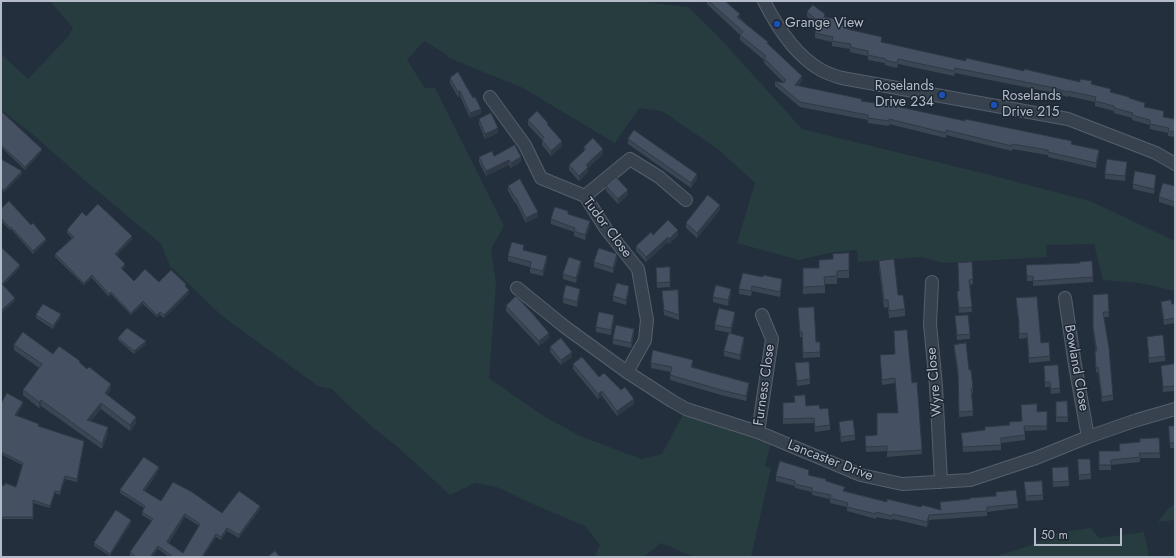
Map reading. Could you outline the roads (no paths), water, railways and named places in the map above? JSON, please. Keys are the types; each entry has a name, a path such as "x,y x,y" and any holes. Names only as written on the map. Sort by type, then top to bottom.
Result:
{"street":[{"path":"764,1 777,24 795,48 806,59 822,70 842,78 1068,119 1156,153 1175,164"},
{"name":"Tudor Close","path":"490,97 525,145 541,178 585,196 606,229 638,269 648,320 644,340 627,372"},
{"path":"585,196 630,159 659,177 686,200"},
{"name":"Wyre Close","path":"932,282 930,324 936,386 941,482"},
{"name":"Lancaster Drive","path":"517,288 565,327 627,372 686,409 758,432 838,467 861,475 902,484 970,480 1036,458 1088,437 1137,420 1175,409"},
{"name":"Bowland Close","path":"1065,298 1088,437"},
{"name":"Furness Close","path":"758,432 772,340 762,315"}],"place":[{"name":"Grange View","path":"777,24"},
{"name":"Roselands Drive 234","path":"942,95"},
{"name":"Roselands Drive 215","path":"994,105"}]}
